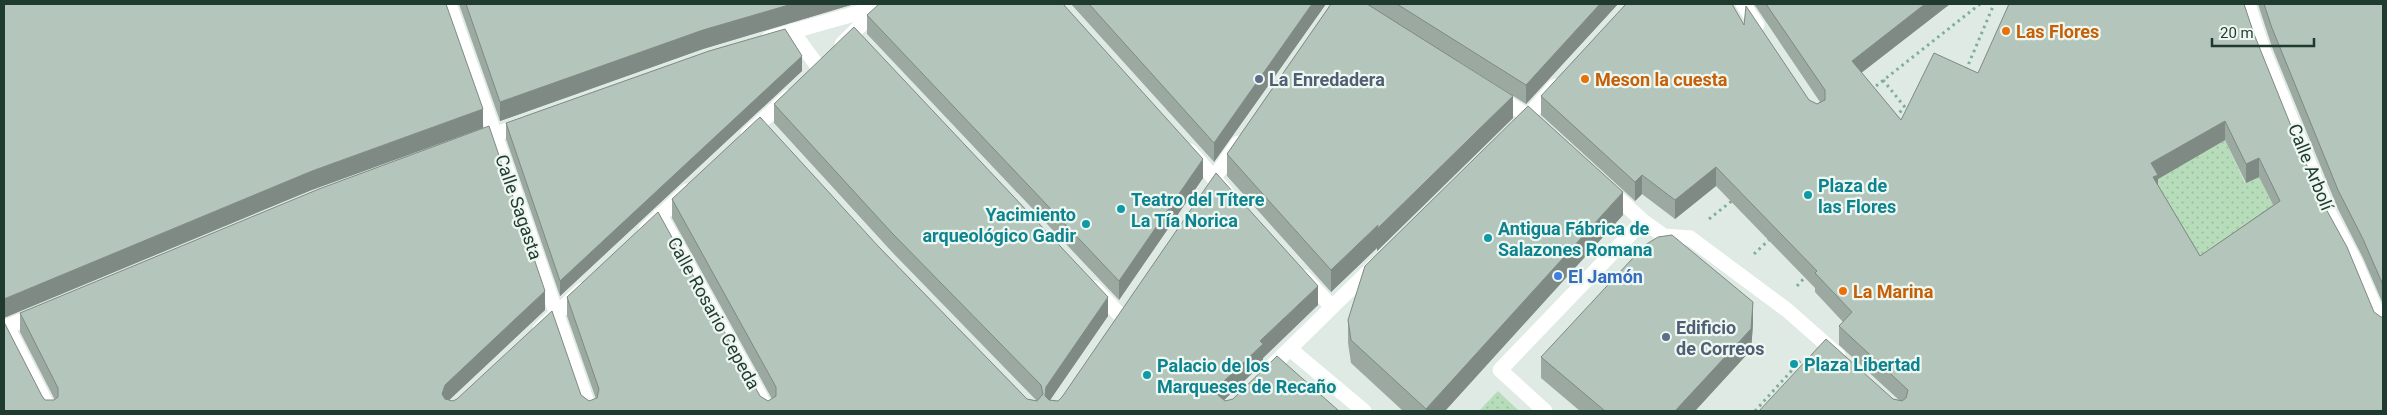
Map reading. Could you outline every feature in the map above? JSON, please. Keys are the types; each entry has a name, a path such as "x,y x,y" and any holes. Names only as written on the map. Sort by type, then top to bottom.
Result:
{"street":[{"name":"Calle Sagasta","path":"449,4 590,411"},
{"path":"792,31 816,72 881,4"},
{"path":"754,43 861,12 881,4"},
{"path":"1743,4 1764,35"},
{"name":"Calle Arbolí","path":"2248,4 2263,50 2329,213 2383,326"},
{"path":"853,32 866,46"},
{"path":"1514,130 1566,74"},
{"path":"739,142 797,89"},
{"path":"1487,90 1528,116 1549,136"},
{"path":"455,149 540,117"},
{"path":"761,123 774,137"},
{"path":"1203,195 1246,131"},
{"path":"1181,142 1233,200"},
{"path":"632,242 696,182"},
{"path":"1600,182 1643,221 1664,236 1690,238 1736,271 1782,306 1850,365"},
{"name":"Calle Rosario Cepeda","path":"660,216 768,411"},
{"path":"1545,411 1500,370 1643,221"},
{"path":"1255,383 1388,253"},
{"path":"1292,264 1332,307"},
{"path":"1087,280 1120,316"},
{"path":"528,340 590,281"},
{"path":"1109,332 1132,300"},
{"path":"50,411 5,325 53,308"},
{"path":"1290,348 1364,411"}],"path":[{"path":"1869,92 1980,4"},
{"path":"1964,74 1994,4"},
{"path":"1883,80 1904,108 1911,113"},
{"path":"1892,120 1904,108"},
{"path":"1690,238 1708,220 1737,197"},
{"path":"1736,271 1775,234"},
{"path":"1782,306 1808,274"},
{"path":"1755,411 1821,339"}],"green space":[{"path":"2222,133 2245,183 2259,177 2280,220 2200,275 2151,182 2188,161"},
{"path":"1498,391 1519,411 1479,411"}],"building":[{"path":"4,4 446,4 483,109 312,171 4,299"},
{"path":"466,4 792,4 703,30 500,102"},
{"path":"879,4 1063,4 1203,159 1119,281 867,15"},
{"path":"1089,4 1312,4 1214,143"},
{"path":"1331,4 1367,4 1513,96 1377,229 1378,225 1331,270 1227,154"},
{"path":"1397,4 1600,4 1526,85"},
{"path":"1626,4 1732,4 1744,25 1746,6 1809,100 1817,104 1825,100 1825,90 1766,4 1925,4 1852,61 1901,120 1934,53 1978,73 2009,4 2244,4 2254,34 2320,198 2347,247 2374,312 2383,317 2383,411 1759,411 1826,339 1893,399 1902,401 1906,398 1908,390 1839,326 1852,312 1815,273 1817,271 1716,167 1675,200 1642,175 1635,182 1541,96","holes":["2225,121 2246,164 2259,158 2280,201 2200,256 2153,177 2158,175 2151,163"]},
{"path":"2264,4 2383,4 2383,285 2363,239 2338,190"},
{"path":"854,27 1108,297 1046,387 1045,396 1049,400 1058,401 1062,397 1216,173 1318,286 1260,341 1263,344 1220,385 1218,395 1225,401 1233,399 1277,356 1339,411 4,411 4,322 42,396 45,400 54,400 58,397 58,388 20,313 319,189 489,126 545,291 445,385 442,394 445,399 453,401 457,399 552,311 581,395 589,401 597,398 599,389 567,297 658,212 760,396 768,401 776,396 776,387 672,199 760,117 878,246 1027,399 1037,401 1043,394 1041,385 892,233 774,104"},
{"path":"785,29 802,56 560,281 506,123 709,51"},
{"path":"1528,106 1623,192 1426,409 1351,340 1348,320 1365,266"},
{"name":"Edificio de Correos","path":"1672,235 1753,302 1751,329 1675,411 1605,411 1541,357 1645,245 1658,237"}],"place":[{"name":"Las Flores","path":"2006,31"},
{"name":"La Enredadera","path":"1259,79"},
{"name":"Meson la cuesta","path":"1585,79"},
{"name":"Plaza de las Flores","path":"1808,195"},
{"name":"Teatro del Títere La Tía Norica","path":"1121,209"},
{"name":"Yacimiento arqueológico Gadir","path":"1086,224"},
{"name":"Antigua Fábrica de Salazones Romana","path":"1488,238"},
{"name":"El Jamón","path":"1558,276"},
{"name":"La Marina","path":"1843,291"},
{"name":"Edificio de Correos","path":"1666,337"},
{"name":"Plaza Libertad","path":"1794,364"},
{"name":"Palacio de los Marqueses de Recaño","path":"1147,375"}]}
